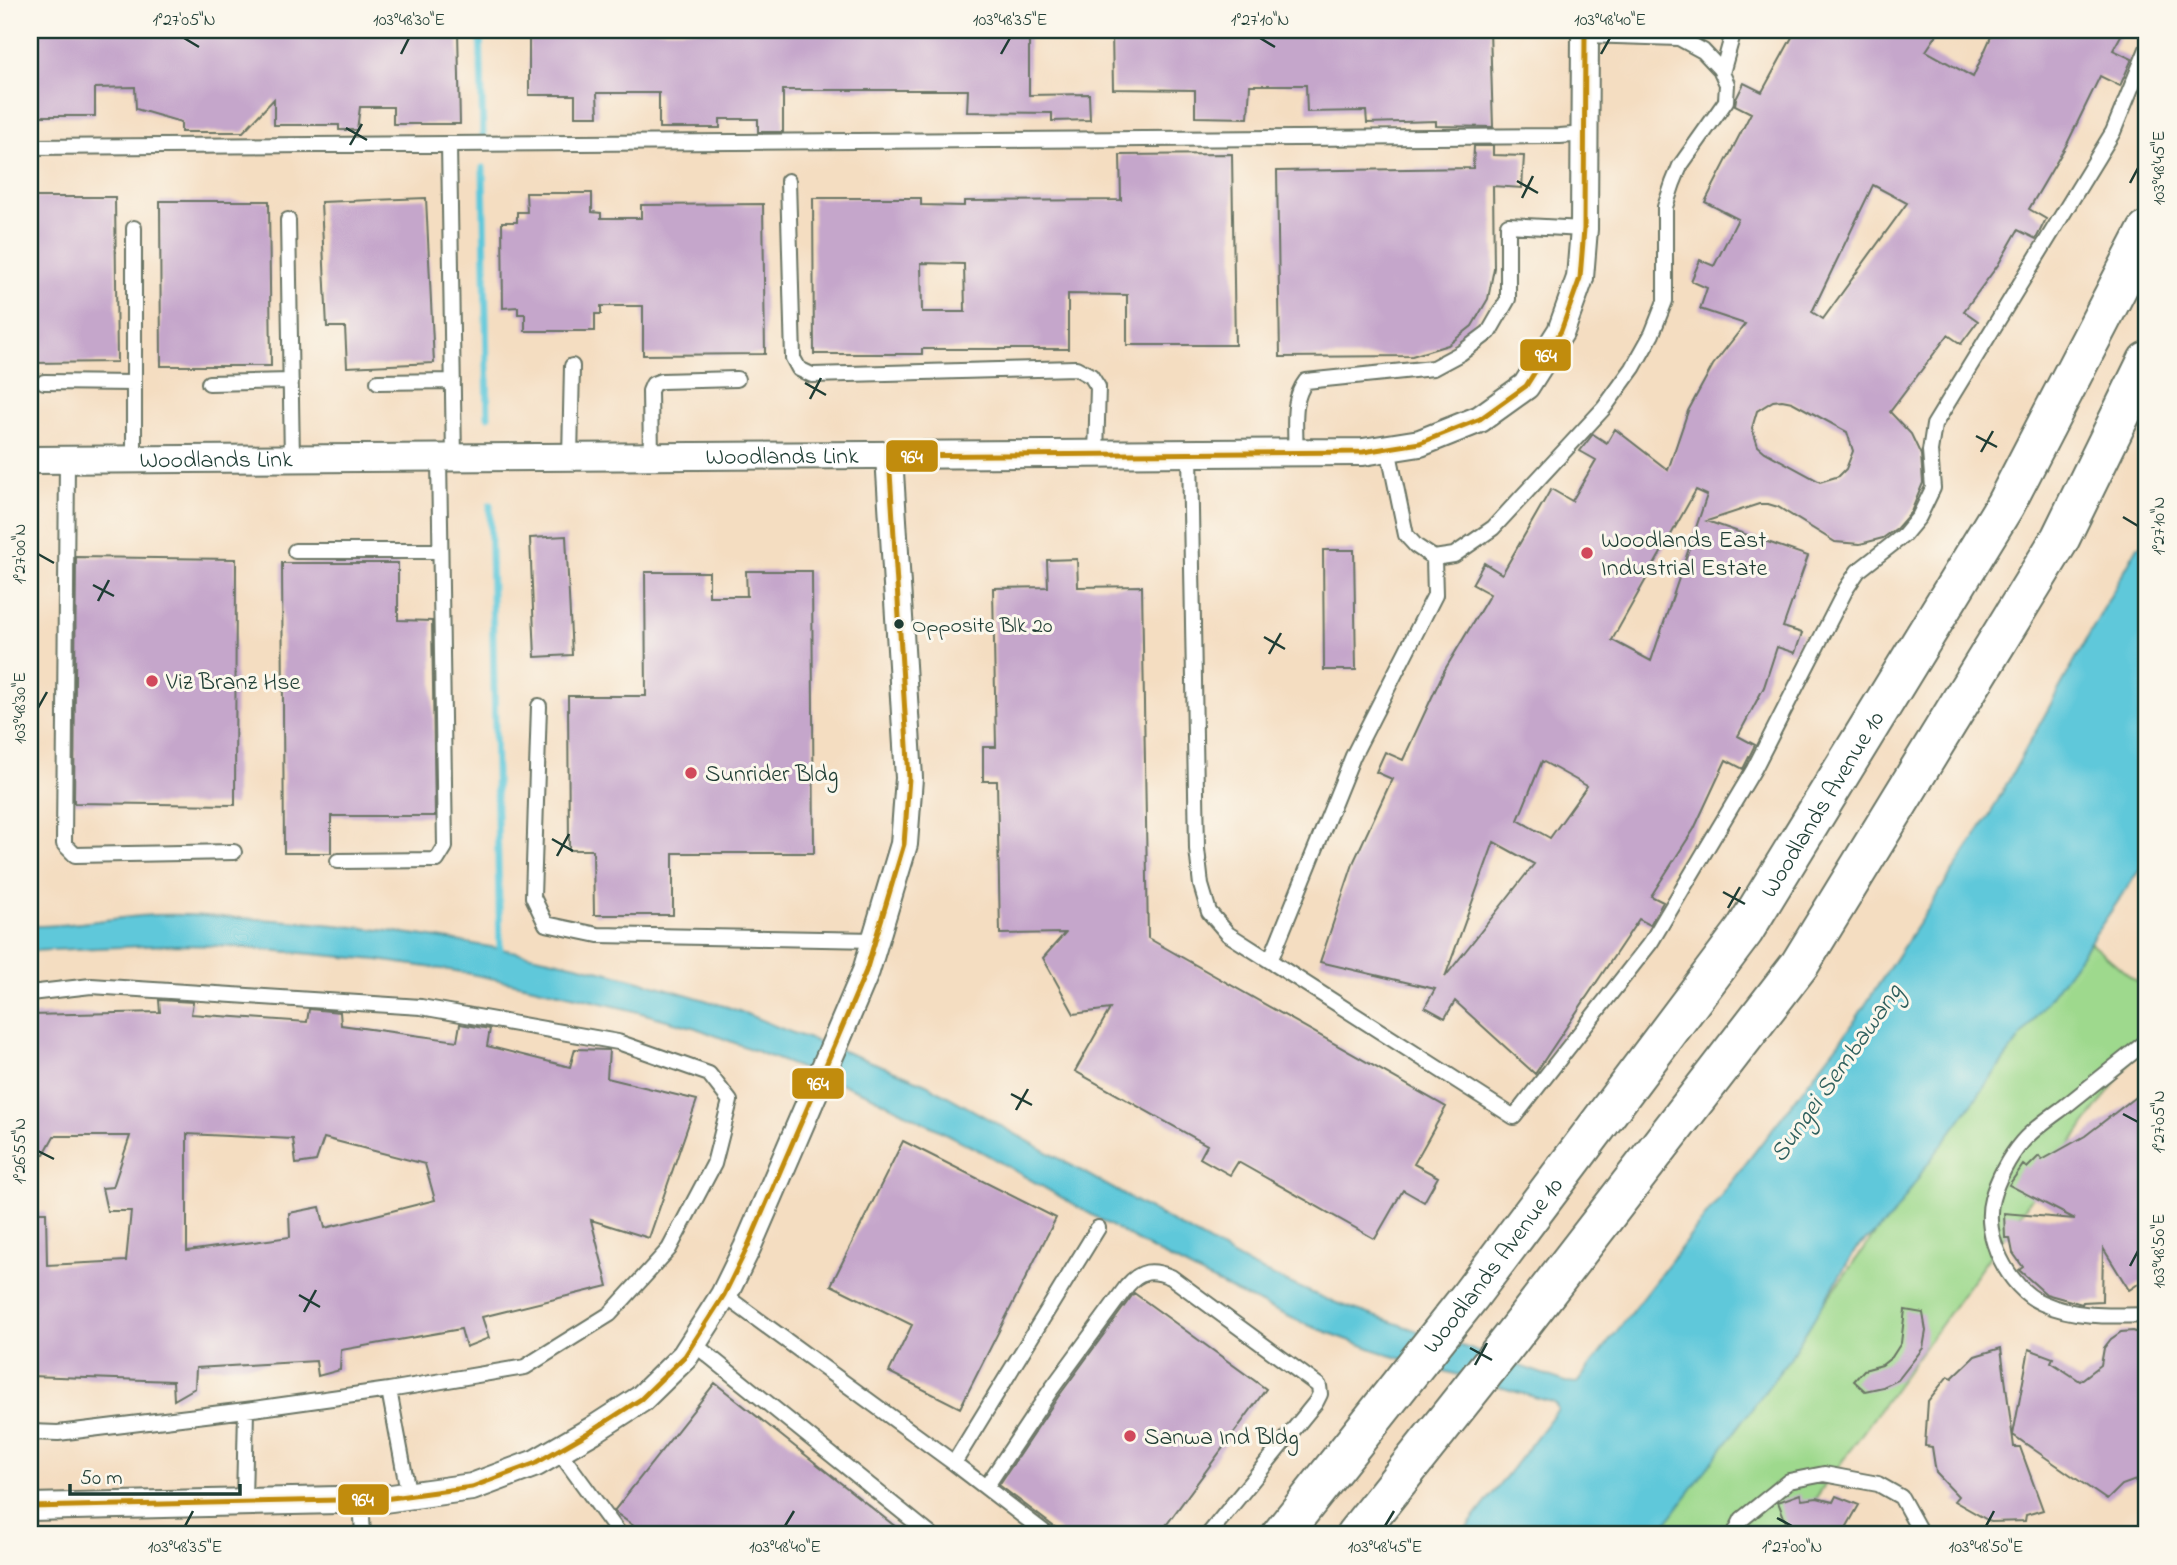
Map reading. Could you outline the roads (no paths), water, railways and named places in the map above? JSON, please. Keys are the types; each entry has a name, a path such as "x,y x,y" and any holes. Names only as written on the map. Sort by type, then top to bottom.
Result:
{"main road":[{"name":"Woodlands Avenue 10","path":"1281,1535 1470,1296 1744,932 2005,505 2147,231"},
{"path":"1355,1535 1509,1341 1800,964 2060,539 2147,361"}],"street":[{"name":"Woodlands Link","path":"30,460 1295,453 1363,452 1420,443 1480,419 1526,386 1561,331 1580,278 1584,229 1585,32"},
{"path":"30,1507 409,1497 472,1487 536,1462 641,1399 685,1356 724,1295 747,1248 835,1044 866,971 904,845 909,778 889,456"}],"lane":[{"path":"1585,32 1679,38 1702,30"},
{"path":"1722,73 1734,30"},
{"path":"1388,448 1406,535 1416,546 1434,558 1454,555 1493,528 1604,408 1633,368 1653,334 1665,301 1665,207 1681,166 1726,102 1727,84 1722,73 1703,51 1679,38"},
{"path":"1191,454 1197,849 1201,886 1209,912 1228,934 1514,1117 1651,942 1754,769 1846,589 1858,571 1904,535 1919,517 1933,488 1930,450 1934,425 2113,132 2147,49"},
{"path":"30,147 1585,134"},
{"path":"338,861 437,860 445,847 440,551 441,502 453,381 449,144"},
{"path":"788,181 793,358 799,369 813,375 1076,368 1091,376 1098,387 1096,454"},
{"path":"289,220 292,459"},
{"path":"1295,453 1295,407 1299,390 1306,381 1433,368 1461,354 1489,332 1508,299 1507,226 1510,224 1584,229"},
{"path":"134,228 134,460"},
{"path":"570,457 572,366"},
{"path":"650,457 650,391 653,384 661,381 737,379"},
{"path":"209,383 291,381"},
{"path":"378,382 453,381"},
{"path":"44,382 134,383"},
{"path":"67,460 64,844 75,855 234,852"},
{"path":"295,551 440,551"},
{"path":"1270,961 1353,756 1435,595 1434,558"},
{"path":"539,706 533,897 546,924 598,934 876,940"},
{"path":"30,993 91,986 421,1007 618,1042 709,1074 730,1101 714,1164 669,1249 610,1314 525,1367 246,1410 58,1433 30,1432"},
{"path":"2147,1041 2022,1142 2005,1169 1992,1201 1992,1232 1998,1256 2014,1282 2039,1302 2064,1311 2097,1317 2147,1315"},
{"path":"954,1462 1098,1228"},
{"path":"986,1487 1050,1391 1127,1286 1136,1275 1156,1271 1171,1277 1319,1386 1320,1394 1316,1402 1208,1535"},
{"path":"724,1295 954,1462 1048,1535"},
{"path":"693,1343 931,1535"},
{"path":"389,1390 409,1497"},
{"path":"244,1501 246,1410"},
{"path":"558,1450 620,1535"},
{"path":"1734,1535 1742,1519 1789,1481 1824,1474 1878,1484 1901,1497 1922,1535"},
{"path":"361,1499 363,1535"}],"water":[{"name":"Sungei Sembawang","path":"2138,546 2147,546 2147,859 1891,1219 1856,1249 1790,1358 1657,1535 1461,1535 1558,1409 1555,1403 1389,1355 1305,1324 1157,1252 982,1152 870,1095 696,1028 529,986 456,971 377,960 224,946 167,945 30,951 30,926 152,915 216,916 302,922 425,936 546,958 665,988 742,1012 926,1084 1253,1267 1328,1300 1566,1382 1577,1383 1850,1028 1989,816"}],"waterway":[{"path":"480,30 483,135"},
{"path":"483,168 488,416"},
{"path":"490,505 500,950"}],"place":[{"name":"Woodlands East Industrial Estate","path":"1587,553"},
{"name":"Opposite Blk 20","path":"899,624"},
{"name":"Viz Branz Hse","path":"152,681"},
{"name":"Sunrider Bldg","path":"691,773"},
{"name":"Sanwa Ind Bldg","path":"1130,1436"}]}
